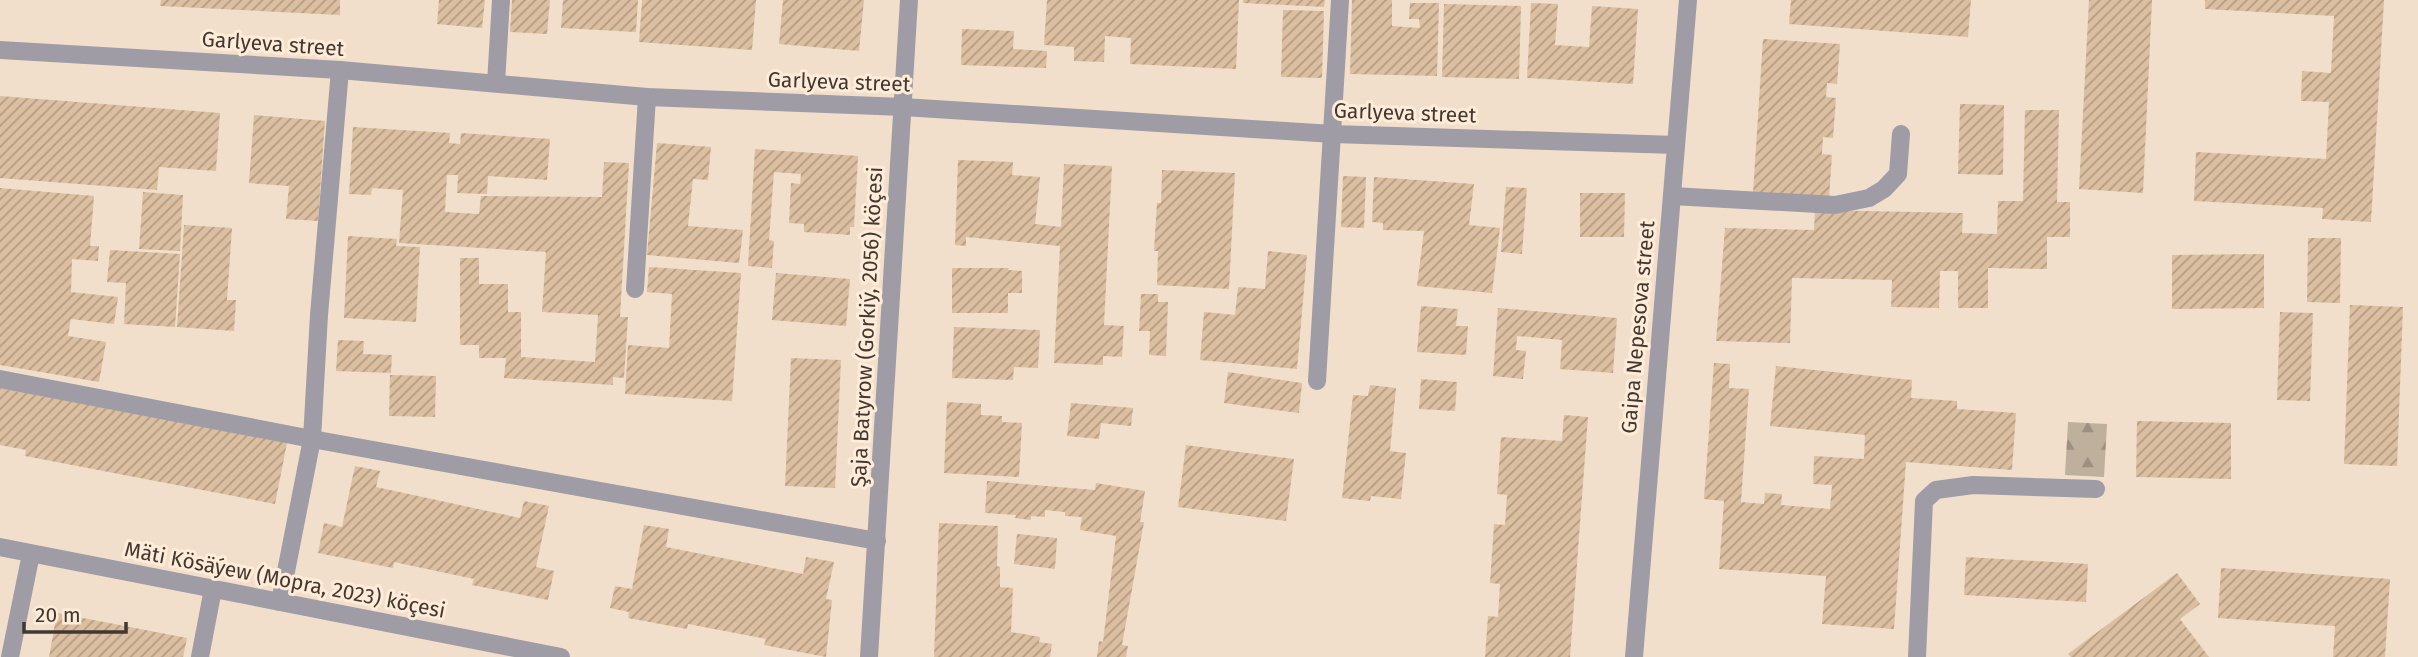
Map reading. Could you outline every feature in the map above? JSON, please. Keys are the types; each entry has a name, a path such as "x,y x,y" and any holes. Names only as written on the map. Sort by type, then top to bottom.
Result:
{"street":[{"path":"496,83 501,0"},
{"name":"Şaja Batyrow (Gorkiý, 2056) köçesi","path":"869,657 909,0"},
{"path":"1317,381 1340,0"},
{"name":"Gaipa Nepesova street","path":"1634,657 1688,0"},
{"name":"Garlyeva street","path":"0,50 340,71 647,97 903,107 1333,134 1676,145"},
{"path":"280,602 312,439 319,315 340,71"},
{"path":"635,289 647,97"},
{"path":"1672,196 1835,205 1869,198 1884,189 1898,174 1900,134"},
{"path":"0,379 312,439 877,541"},
{"path":"1917,657 1924,500 1936,489 1973,485 2096,489"},
{"name":"Mäti Kösäýew (Mopra, 2023) köçesi","path":"0,547 561,657"},
{"path":"10,657 31,554"},
{"path":"200,657 213,589"}],"green space":[{"path":"2068,422 2107,424 2104,477 2065,475"}],"building":[{"path":"161,0 340,0 340,15 160,6"},
{"path":"439,0 485,0 482,28 437,24"},
{"path":"512,0 550,0 547,34 510,32"},
{"path":"563,0 638,0 636,32 561,28"},
{"path":"642,0 756,0 752,50 639,42"},
{"path":"783,0 864,0 859,51 779,44"},
{"path":"1047,0 1239,0 1236,69 1130,64 1131,38 1105,36 1104,62 1074,61 1074,47 1044,45"},
{"path":"1243,0 1325,0 1324,7 1243,3"},
{"path":"1352,0 1392,0 1392,26 1420,28 1419,19 1409,19 1410,3 1439,3 1437,76 1350,74"},
{"path":"1791,0 1971,0 1968,37 1789,24"},
{"path":"2089,0 2152,0 2143,193 2079,189"},
{"path":"2205,0 2384,0 2371,222 2322,219 2323,208 2194,201 2196,152 2326,159 2329,102 2301,101 2302,71 2331,73 2334,16 2205,9"},
{"path":"1531,3 1558,4 1555,45 1589,47 1592,6 1638,9 1633,84 1527,78"},
{"path":"1444,4 1521,6 1519,79 1442,77"},
{"path":"1283,10 1324,11 1322,78 1281,77"},
{"path":"962,29 1014,31 1013,49 1047,51 1046,68 961,65"},
{"path":"1763,39 1840,44 1837,84 1827,83 1826,97 1836,98 1833,138 1823,137 1822,154 1832,155 1829,198 1753,193"},
{"path":"0,96 220,113 216,171 159,167 157,190 0,178"},
{"path":"1960,104 2004,105 2003,175 1958,174"},
{"path":"2025,110 2059,110 2057,202 2070,202 2070,237 2047,237 2047,269 1988,268 1988,308 1958,308 1958,271 1940,271 1939,308 1891,307 1892,280 1792,278 1790,343 1716,341 1725,228 1814,230 1815,210 1963,213 1962,233 1997,234 1998,201 2023,201"},
{"path":"254,115 325,121 318,221 286,219 289,186 249,183"},
{"path":"353,127 450,133 449,143 460,144 461,133 550,139 547,180 488,176 487,194 457,193 458,175 447,175 445,212 479,214 481,196 602,197 604,162 629,163 620,317 628,317 624,378 613,377 613,385 504,378 506,358 479,358 479,345 460,345 460,258 479,258 479,284 508,284 508,312 521,312 521,357 595,362 598,315 542,312 546,252 399,243 403,190 372,188 371,195 349,194"},
{"path":"657,143 711,147 708,180 693,179 688,226 743,230 739,263 647,255"},
{"path":"755,149 858,156 854,227 850,227 850,235 804,232 804,224 789,223 791,183 800,184 801,174 774,172 769,240 774,241 772,268 748,266"},
{"path":"958,160 1013,162 1012,175 1040,177 1035,224 1061,227 1064,164 1112,166 1104,325 1124,326 1122,357 1103,356 1103,365 1054,363 1060,246 966,237 966,246 955,245"},
{"path":"1162,170 1235,173 1229,289 1157,285 1158,251 1154,251 1157,203 1161,203"},
{"path":"1343,176 1366,177 1364,228 1341,227"},
{"path":"1374,177 1474,184 1469,225 1500,228 1492,293 1417,286 1424,231 1383,230 1383,223 1372,222"},
{"path":"1506,187 1527,188 1522,254 1501,252"},
{"path":"0,188 94,196 90,246 99,246 98,261 72,259 71,292 118,297 114,324 71,319 68,336 106,342 99,382 0,365"},
{"path":"143,192 183,195 180,251 139,249"},
{"path":"1580,193 1625,193 1624,237 1580,237"},
{"path":"184,225 232,228 227,300 236,300 234,331 177,327"},
{"path":"348,236 397,239 396,246 420,247 416,322 344,318"},
{"path":"2308,238 2341,238 2340,303 2307,302"},
{"path":"110,250 180,254 175,327 124,324 126,283 107,282"},
{"path":"1268,251 1307,255 1297,369 1200,360 1204,312 1235,315 1238,287 1265,289"},
{"path":"2264,254 2264,308 2172,309 2172,255"},
{"path":"649,267 741,273 732,401 625,394 628,345 669,348 672,294 647,292"},
{"path":"952,268 1009,268 1008,270 1022,271 1022,293 1008,293 1008,313 952,313"},
{"path":"776,273 850,279 846,326 772,320"},
{"path":"1141,294 1158,294 1158,302 1168,302 1166,356 1149,355 1150,331 1139,331"},
{"path":"2350,305 2403,307 2397,466 2344,464"},
{"path":"1421,306 1458,309 1456,326 1468,326 1466,355 1417,352"},
{"path":"1498,308 1617,318 1613,373 1560,369 1562,340 1517,336 1516,350 1526,351 1523,379 1493,376"},
{"path":"2280,312 2313,313 2310,401 2277,400"},
{"path":"954,327 1040,330 1038,368 1014,367 1013,380 952,378"},
{"path":"338,340 364,341 363,354 392,355 391,373 336,371"},
{"path":"791,358 841,360 835,488 785,486"},
{"path":"1714,363 1730,364 1729,388 1749,389 1741,502 1764,504 1765,493 1782,494 1781,505 1830,509 1832,485 1813,484 1814,456 1864,459 1865,435 1770,426 1776,366 1912,380 1911,398 1957,401 1957,409 2016,413 2012,470 1906,462 1894,629 1822,624 1826,576 1719,569 1724,501 1704,499"},
{"path":"1228,372 1302,383 1299,413 1224,403"},
{"path":"390,375 436,376 435,417 389,416"},
{"path":"1421,379 1457,382 1455,411 1419,409"},
{"path":"1370,385 1396,388 1390,451 1406,453 1401,499 1371,496 1370,501 1342,498 1353,395 1368,396"},
{"path":"0,388 287,443 275,504 25,456 26,450 0,445"},
{"path":"947,402 981,404 981,415 1002,416 1002,422 1022,423 1019,477 944,473"},
{"path":"1071,403 1133,408 1131,426 1101,423 1099,439 1067,436"},
{"path":"1564,415 1588,417 1570,657 1485,657 1488,616 1498,617 1500,584 1490,583 1494,524 1505,525 1507,495 1497,494 1501,437 1562,441"},
{"path":"2137,421 2231,423 2231,479 2136,477"},
{"path":"1186,445 1294,459 1286,521 1178,507"},
{"path":"355,466 380,471 376,487 520,518 524,501 549,506 536,567 554,571 548,600 472,585 474,579 394,562 393,568 318,553 324,523 342,527"},
{"path":"987,481 1095,490 1096,483 1145,491 1140,522 1144,522 1122,645 1128,646 1126,657 1097,657 1099,641 1103,642 1116,536 1080,530 1082,517 1065,516 1065,512 1045,510 1045,517 1031,516 1031,520 1015,518 1016,515 985,513"},
{"path":"939,523 998,526 997,566 1000,567 1000,587 1013,588 1011,632 1040,637 1039,642 1052,644 1050,657 934,657"},
{"path":"644,525 669,529 666,547 803,574 806,557 834,562 826,599 832,600 826,657 764,645 766,639 688,624 687,629 628,618 629,612 610,608 615,586 632,589"},
{"path":"1017,534 1057,538 1055,569 1014,564"},
{"path":"1966,557 2088,564 2086,602 1964,595"},
{"path":"2221,568 2390,579 2385,657 2333,657 2335,626 2218,618"},
{"path":"2177,573 2200,604 2180,619 2209,657 2071,657 2068,654"},
{"path":"57,613 187,638 183,657 49,657"}]}
